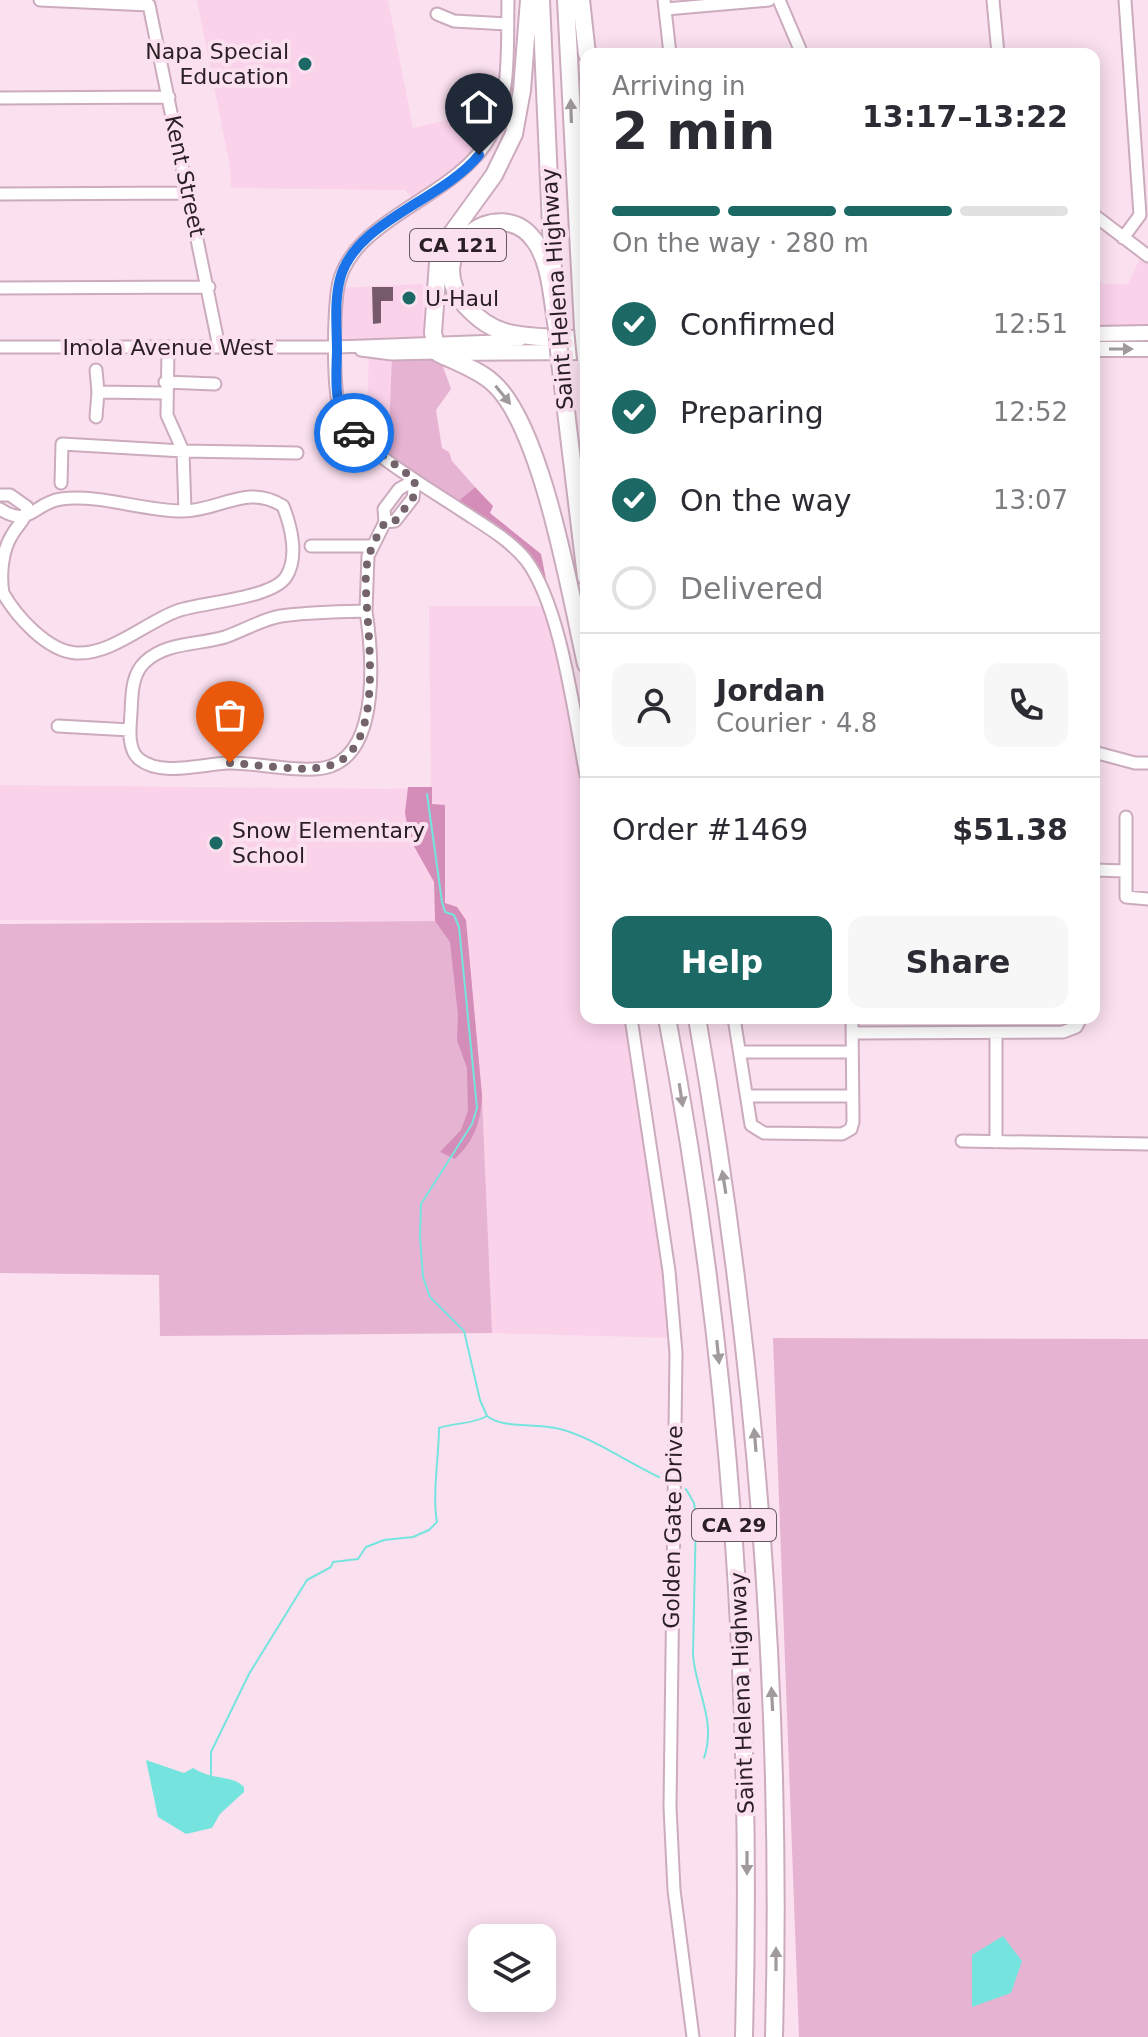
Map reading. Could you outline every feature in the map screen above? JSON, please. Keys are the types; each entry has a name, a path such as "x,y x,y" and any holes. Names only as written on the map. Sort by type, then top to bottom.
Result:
{"highway":[{"path":"529,0 522,90 514,134 494,175 444,246 438,262 436,347 492,382 515,411 550,510 580,638"},
{"name":"Saint Helena Highway","path":"541,0 557,328 580,527"},
{"name":"Saint Helena Highway","path":"566,0 580,314"},
{"path":"581,0 586,48"},
{"name":"CA 121","path":"557,328 544,259 528,233 500,223 483,226 462,240 451,262 452,279 459,297 473,313 506,332 580,336"},
{"name":"Saint Helena Highway","path":"668,1024 703,1226 732,1496 746,1767 744,2037"},
{"name":"Saint Helena Highway","path":"698,1024 735,1265 762,1522 775,1767 774,2037"}],"main road":[{"path":"1100,334 1148,333"},
{"path":"436,347 580,352"},
{"path":"1100,349 1148,349"}],"street":[{"name":"Kent Street","path":"40,0 149,5 219,347"},
{"path":"508,0 503,97 490,137 461,174 359,245 341,274 337,292 336,386 342,416 358,437 508,543 524,557 537,576 555,625 580,746"},
{"path":"669,48 665,5 769,0"},
{"path":"779,0 799,48"},
{"path":"993,0 997,48"},
{"path":"1123,238 1140,215 1144,190 1125,0"},
{"path":"437,14 454,21 507,24"},
{"path":"0,98 169,97"},
{"path":"0,194 188,193"},
{"path":"1100,220 1148,256"},
{"path":"0,288 209,287"},
{"name":"Imola Avenue West","path":"0,347 436,347 580,336"},
{"path":"168,348 165,387 167,415 183,451 185,511"},
{"path":"96,370 96,417"},
{"path":"98,392 215,384"},
{"path":"61,483 62,444 297,453"},
{"path":"366,611 279,616 224,637 162,650 138,671 133,686 130,730 132,747 139,759 161,768 230,763 308,769 331,766 345,757 360,736 368,707 371,649 365,576 372,546 385,522 384,509 399,489 415,480"},
{"path":"0,495 10,495 27,507 26,517"},
{"path":"260,495 283,506 290,523 293,541 288,575 279,585 225,602 178,611 94,651 77,653 61,650 40,635 3,593 5,553 10,537 26,517 50,502 78,498 185,511 260,495"},
{"path":"0,509 13,517 26,517"},
{"path":"311,546 372,546"},
{"path":"58,726 130,730"},
{"path":"1100,754 1135,763 1148,763"},
{"path":"1126,817 1126,897 1148,899"},
{"path":"1100,870 1126,871"},
{"name":"Golden Gate Drive","path":"632,1024 669,1271 676,1353 670,1834 693,2037"},
{"path":"735,1024 751,1125 764,1133 842,1134 851,1129 853,1122 852,1024"},
{"path":"852,1033 1063,1032 1078,1024"},
{"path":"996,1033 996,1142"},
{"path":"740,1052 852,1052"},
{"path":"747,1096 852,1096"},
{"path":"962,1141 1148,1144"}],"shaded area":[{"name":"Napa Special Education","path":"197,0 388,0 413,128 501,108 490,137 417,204 405,190 231,188 230,167"},
{"path":"1143,252 1148,256 1148,333 1100,334 1100,281 1128,284"},
{"path":"423,284 424,342 337,347 338,288"},
{"path":"369,351 392,354 388,459 366,443"},
{"path":"438,353 451,389 436,410 442,448 449,452 452,461 475,487 454,505 388,459 392,354"},
{"path":"475,487 493,506 490,513 541,554 555,625 524,557 454,505"},
{"path":"429,606 549,606 580,748 580,1024 632,1024 675,1338 492,1333 482,1096 445,904 444,805 432,805 435,921 0,920 0,785 431,787"},
{"path":"408,787 432,787 432,804 445,805 445,903 457,907 466,920 482,1096 475,1130 455,1159 440,1152 461,1130 468,1111 467,1068 457,1040 458,1015 450,942 435,921 434,882 410,839 405,813"},
{"path":"435,921 468,946 482,1096 492,1333 160,1336 159,1275 0,1273 0,924"},
{"path":"773,1338 1148,1339 1148,2037 799,2037"},
{"path":"146,1760 184,1773 193,1768 233,1780 244,1787 244,1792 220,1814 212,1828 186,1834 158,1817"},
{"path":"1003,1936 1022,1961 1011,1993 972,2007 972,1955"}],"building":[{"path":"372,287 393,287 393,301 381,301 381,323 373,324"}],"waterway":[{"path":"211,1778 211,1752 249,1674 307,1580 331,1567 333,1562 358,1559 366,1547 384,1540 413,1537 429,1530 437,1522 435,1488 439,1428 487,1416 480,1400 464,1331 430,1297 423,1277 421,1204 472,1124 477,1108 459,927 454,915 445,912 442,902 427,794"},
{"path":"487,1416 502,1423 567,1431 659,1477"},
{"path":"686,1489 694,1503 696,1515 693,1654 707,1718 704,1758"}],"way so far":[{"path":"230,763 308,769 331,766 345,757 360,736 368,707 371,677 365,576 368,556 385,522 395,521 413,498 415,480 354,433"}],"place":[{"name":"Napa Special Education","path":"305,64"},
{"name":"U-Haul","path":"409,298"},
{"name":"Snow Elementary School","path":"216,843"}],"route":[{"path":"354,433 342,416 336,386 337,292 341,274 359,245 452,181 479,155"}]}
